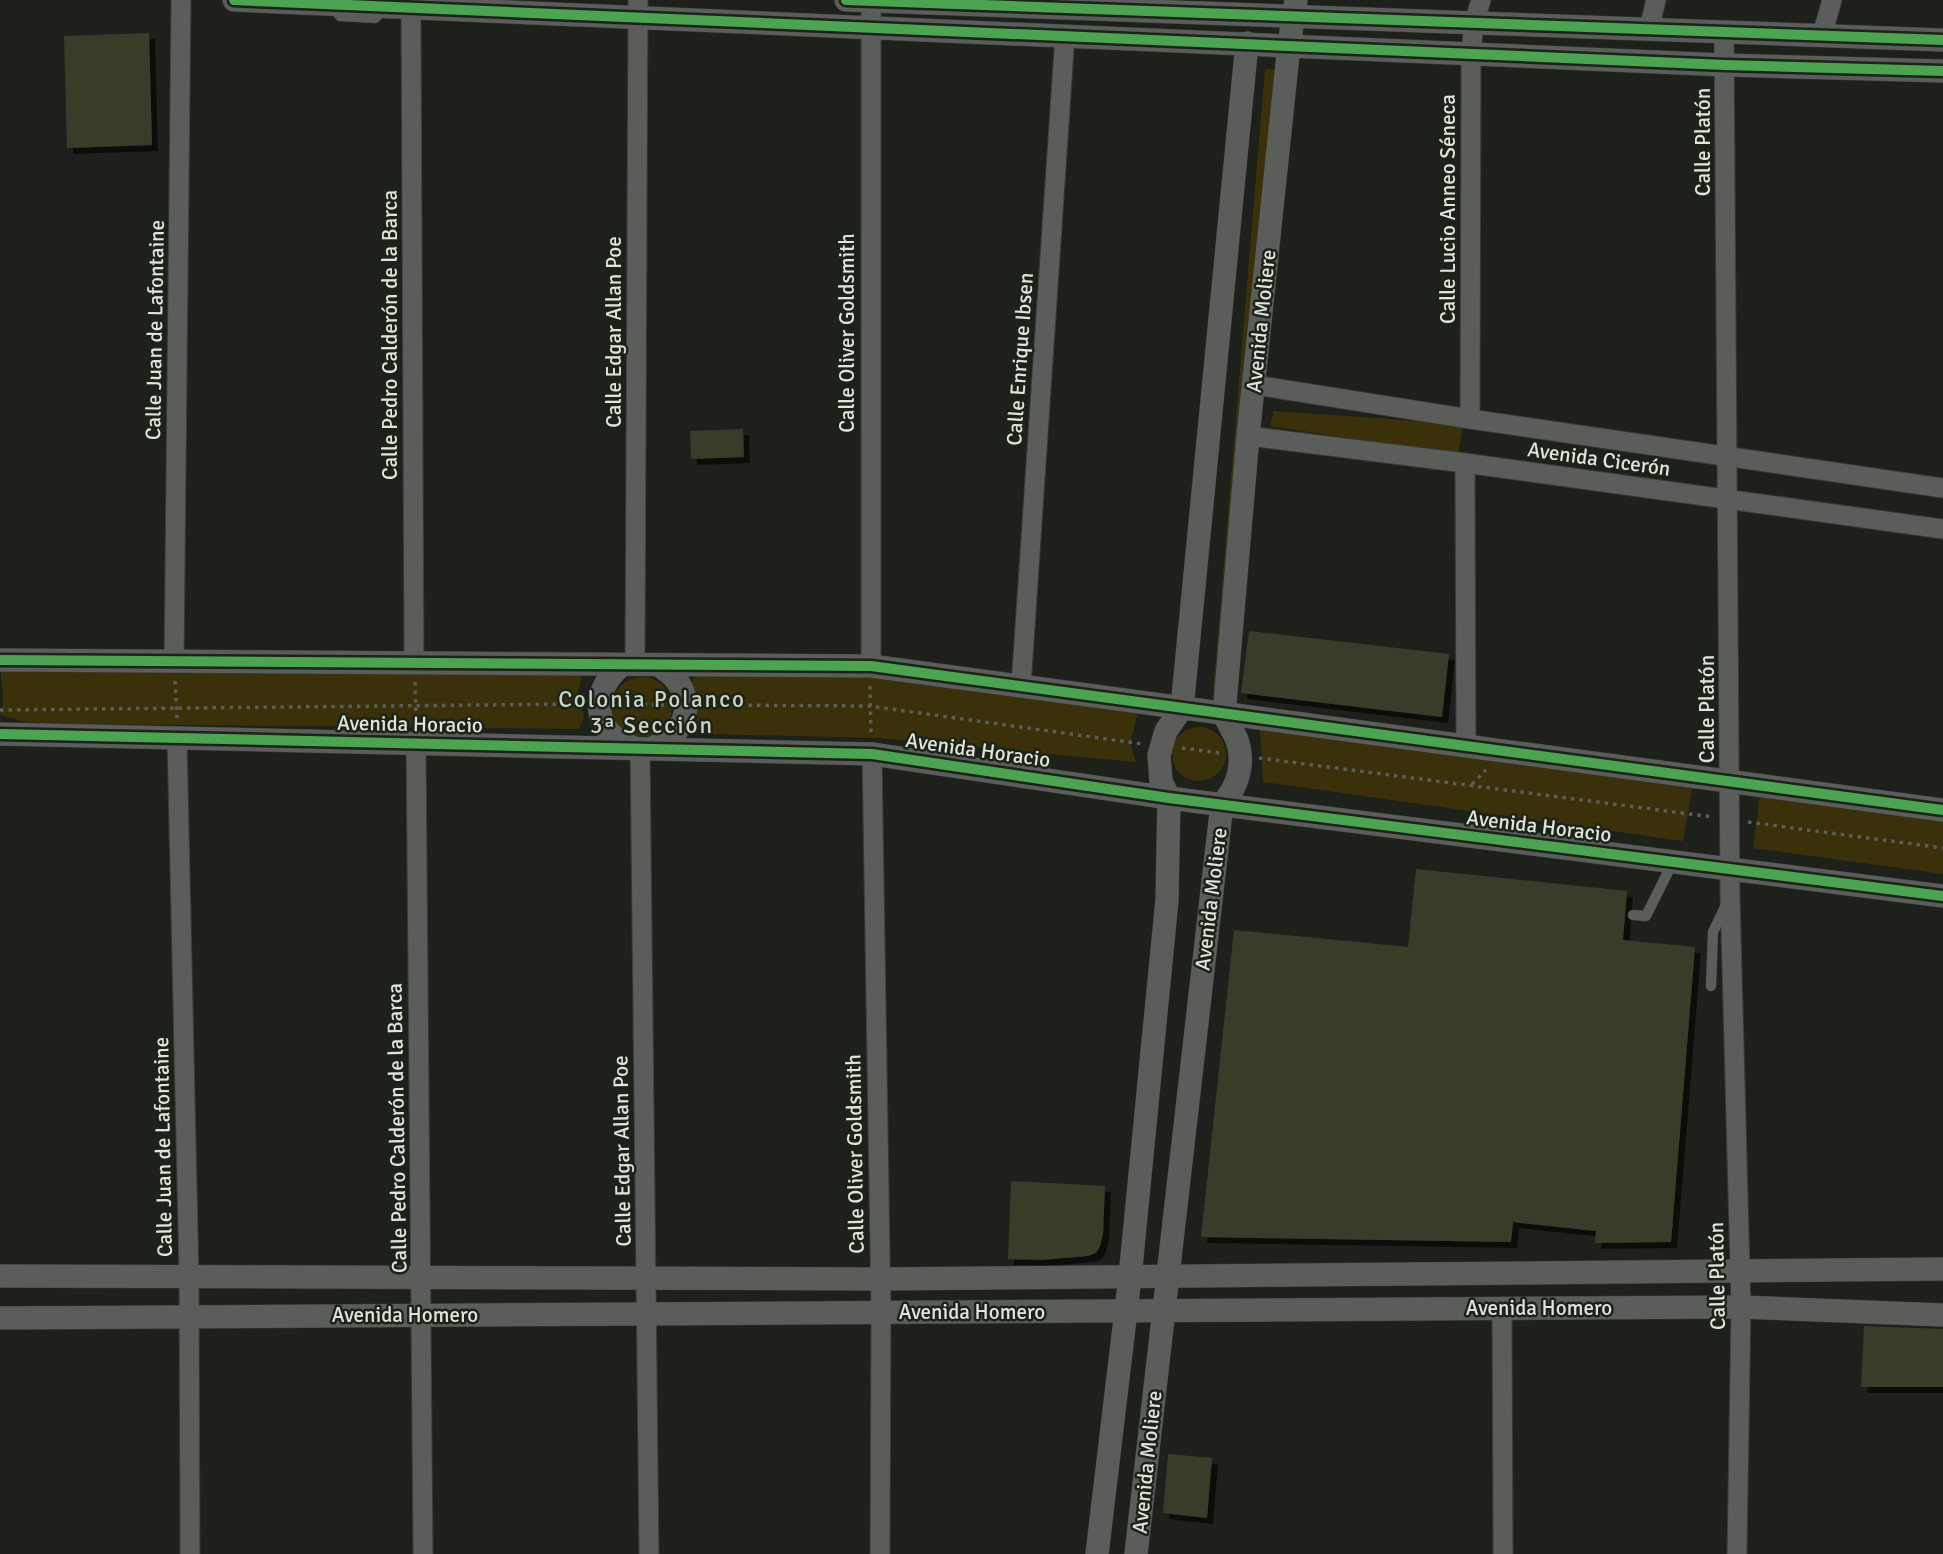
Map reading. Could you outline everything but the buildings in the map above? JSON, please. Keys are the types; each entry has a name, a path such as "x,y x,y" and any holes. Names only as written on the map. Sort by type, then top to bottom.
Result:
{"street":[{"name":"Calle Juan de Lafontaine","path":"174,661 181,0"},
{"path":"234,0 411,8 638,8 690,19 1725,65 1943,71"},
{"path":"846,0 1294,9 1474,23 1943,40"},
{"name":"Calle Lucio Anneo Séneca","path":"1470,419 1471,53 1480,0"},
{"path":"1649,29 1657,0"},
{"path":"1822,35 1832,0"},
{"name":"Calle Oliver Goldsmith","path":"871,1 871,666"},
{"name":"Calle Pedro Calderón de la Barca","path":"411,8 414,663"},
{"name":"Calle Edgar Allan Poe","path":"638,8 638,665"},
{"name":"Avenida Moliere","path":"1136,1554 1222,804 1229,797 1237,780 1240,755 1237,741 1224,714 1248,436 1294,9"},
{"name":"Calle Platón","path":"1724,32 1730,895 1741,1307 1737,1554"},
{"name":"Calle Enrique Ibsen","path":"1021,685 1065,35"},
{"name":"Avenida Moliere","path":"1097,1554 1130,1276 1167,900 1169,798 1159,772 1160,746 1166,731 1182,708 1247,43"},
{"name":"Avenida Cicerón","path":"1255,385 1943,488"},
{"name":"Avenida Cicerón","path":"1248,436 1943,529"},
{"path":"1465,463 1466,746"},
{"path":"0,660 871,666 1943,810"},
{"path":"638,665 676,679 683,690 686,705 679,728 667,740 641,747 619,741 605,727 599,704 603,686 638,665"},
{"name":"Avenida Horacio","path":"0,734 872,754 1169,798 1943,896"},
{"name":"Calle Juan de Lafontaine","path":"177,738 189,1275 190,1554"},
{"name":"Calle Pedro Calderón de la Barca","path":"416,743 423,1554"},
{"name":"Calle Edgar Allan Poe","path":"641,747 649,1554"},
{"name":"Calle Oliver Goldsmith","path":"872,754 881,1313 880,1554"},
{"name":"Avenida Homero","path":"0,1276 880,1279 1943,1269"},
{"name":"Avenida Homero","path":"0,1318 1741,1307 1943,1315"},
{"path":"1502,1308 1503,1554"}],"lane":[{"path":"1633,915 1646,916 1673,862"},
{"path":"1711,986 1713,932 1730,895"}],"path":[{"path":"174,661 177,738"},
{"path":"414,663 416,743"},
{"path":"871,666 869,706 872,754"},
{"path":"0,710 599,704 869,706 1943,848"}],"shaded area":[{"path":"1265,69 1282,70 1229,694 1213,693"},
{"path":"1274,411 1463,424 1458,455 1270,426"},
{"path":"0,662 580,671 582,679 578,689 584,718 579,729 25,722 0,715 3,694"},
{"path":"862,672 1139,708 1130,744 1136,762 877,738 703,734 692,729 692,680 699,674"},
{"path":"642,677 659,682 667,690 672,707 667,724 659,732 642,737 625,732 617,724 612,707 617,690 625,682"},
{"path":"1258,724 1693,783 1683,841 1263,782"},
{"path":"1199,727 1218,735 1226,754 1218,773 1199,781 1180,773 1172,754 1180,735"},
{"path":"1760,794 1943,819 1943,874 1753,848"}],"cycle path":[{"path":"234,0 1725,65 1943,71"},
{"path":"846,0 1943,40"},
{"path":"0,660 871,666 1943,810"},
{"path":"0,734 872,754 1169,798 1943,896"}],"district":[{"name":"Colonia Polanco 3ª Sección","path":"652,712"}]}
